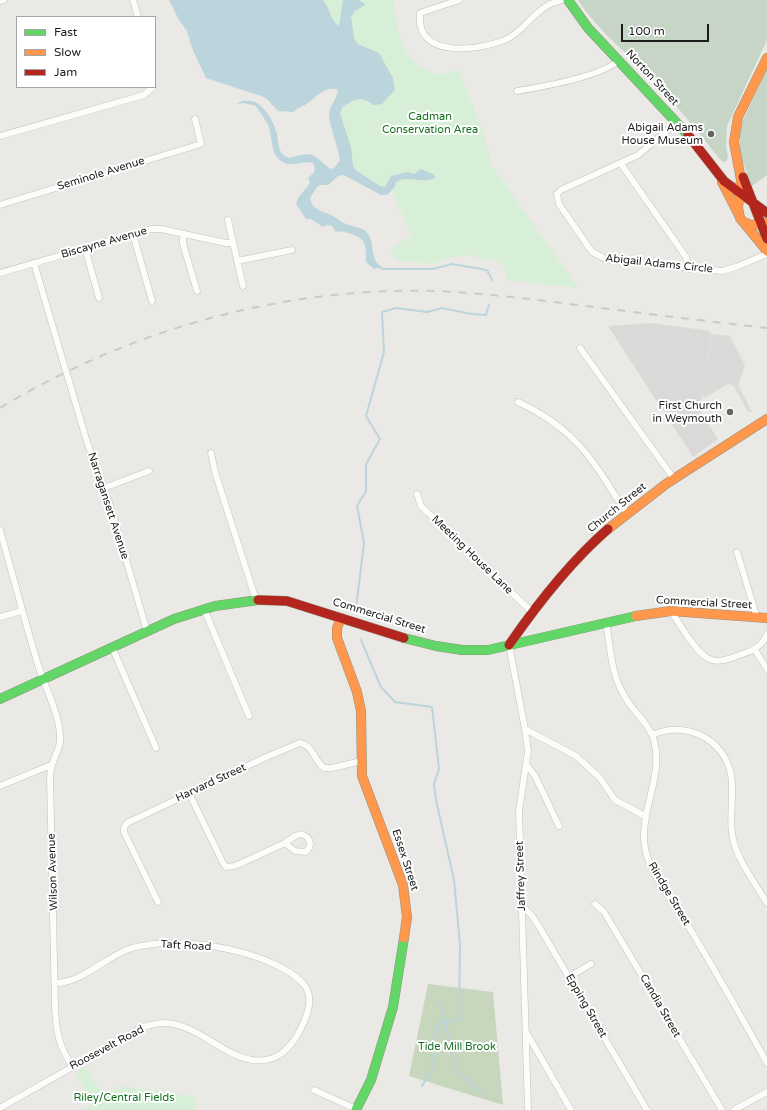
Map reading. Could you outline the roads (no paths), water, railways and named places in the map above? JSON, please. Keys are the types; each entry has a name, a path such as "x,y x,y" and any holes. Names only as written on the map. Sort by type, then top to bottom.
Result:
{"street":[{"path":"0,1 4,0"},
{"path":"133,0 138,16"},
{"path":"459,0 420,12 422,28 431,42 444,48 458,49 473,48 506,40 519,31 546,6 562,0"},
{"name":"Norton Street","path":"568,0 588,28 677,122 698,146 718,173 740,194 767,213"},
{"path":"764,223 748,224 740,218 738,208 741,180 734,142 736,125 767,58"},
{"path":"517,91 575,79 612,66 619,60"},
{"path":"0,136 137,97 147,93 153,88"},
{"name":"Seminole Avenue","path":"0,205 201,144 195,119"},
{"name":"Abigail Adams Circle","path":"677,122 638,155 561,190 557,194 559,204 592,252 601,258 690,269 722,271 736,267 767,253"},
{"path":"738,163 753,202 764,223 767,239"},
{"path":"621,164 686,257 690,269"},
{"name":"Norton Street","path":"718,173 740,218 750,233 767,253"},
{"path":"228,220 243,286"},
{"name":"Biscayne Avenue","path":"0,273 132,234 154,229 226,243 234,243"},
{"path":"132,234 152,301"},
{"path":"183,234 183,244 197,291"},
{"path":"85,248 99,298"},
{"path":"238,262 292,250"},
{"name":"Narragansett Avenue","path":"34,263 87,442 104,488 147,631"},
{"path":"580,348 674,479"},
{"path":"518,402 552,422 579,444 599,470 627,513"},
{"name":"Church Street","path":"508,645 532,612 575,560 627,513 674,479 767,419"},
{"path":"211,453 215,472 256,600"},
{"path":"104,488 149,471"},
{"name":"Meeting House Lane","path":"417,494 421,506 532,612"},
{"name":"Wilson Avenue","path":"0,530 2,549 43,679 58,721 60,734 60,746 51,765 57,1033 60,1045 73,1066"},
{"path":"737,552 757,618"},
{"name":"Commercial Street","path":"0,699 174,619 204,609 236,602 256,600 287,601 411,640 466,651 488,650 648,613 671,611 767,618"},
{"path":"204,609 249,716"},
{"path":"0,618 21,611"},
{"path":"671,611 698,649 710,660 718,661 755,650 766,638 767,634"},
{"name":"Essex Street","path":"341,618 337,628 337,638 358,697 361,711 361,761 365,783 403,885 407,917 394,1007 373,1074 356,1109"},
{"name":"Rindge Street","path":"606,622 614,674 625,698 652,735 655,751 655,766 645,816 644,842 648,860 687,923 767,1063"},
{"name":"Jaffrey Street","path":"508,645 526,729 528,751 519,811 528,1110"},
{"path":"112,647 156,748"},
{"path":"755,650 767,669"},
{"path":"526,729 576,756 600,778 615,800 645,816"},
{"path":"652,735 669,729 688,730 701,734 718,749 726,762 731,776 731,826 734,843 767,903"},
{"name":"Harvard Street","path":"158,902 124,832 124,826 276,753 300,744 309,747 316,760 324,768 332,768 361,761"},
{"path":"526,764 535,776 559,826"},
{"path":"0,786 51,765"},
{"path":"189,794 221,860 226,867 235,866 285,844"},
{"name":"Candia Street","path":"594,904 604,912 722,1110"},
{"name":"Epping Street","path":"522,905 533,917 647,1110"},
{"name":"Taft Road","path":"56,983 73,980 120,953 145,945 185,944 227,949 263,958 299,979 309,994 308,1012 297,1034 280,1055 264,1061"},
{"path":"569,977 591,964"},
{"name":"Roosevelt Road","path":"0,1108 143,1028 163,1023 190,1030 233,1054 254,1060 264,1061"},
{"path":"526,1031 571,1110"},
{"path":"314,1090 356,1109"},
{"path":"734,1110 767,1092"}],"water":[{"path":"169,0 323,0 331,17 339,26 343,0 359,0 365,4 355,11 351,17 354,38 358,44 379,53 393,78 395,90 382,104 373,105 361,99 355,100 343,106 340,113 351,147 353,166 357,171 380,186 385,187 391,176 407,172 414,174 421,169 433,174 436,177 427,180 401,180 396,182 395,187 387,195 381,195 344,175 338,176 328,185 320,185 317,187 310,198 313,206 318,210 333,216 346,224 364,230 368,234 372,244 375,260 382,267 374,269 366,262 365,245 360,238 347,233 336,232 332,226 327,225 323,227 311,219 306,219 296,204 298,198 310,183 308,178 312,175 315,168 313,163 306,162 288,164 280,160 274,152 269,127 256,106 244,103 236,104 244,101 251,101 262,107 275,127 280,150 285,156 289,158 308,154 315,156 330,169 334,168 340,160 330,124 329,114 338,90 325,90 294,112 278,111 267,99 261,96 206,78 192,48 187,31 179,20"}],"waterway":[{"path":"377,266 383,269 433,269 452,264 487,270 492,280"},
{"path":"356,608 364,543 357,506 366,491 366,464 380,439 366,416 384,352 382,312 396,308 427,312 442,308 472,314 486,315 489,305"},
{"path":"361,640 381,687 395,702 432,707 439,769 434,784 436,800 454,880 460,945 459,1020 442,1022 433,1039 432,1070 422,1086"},
{"name":"Tide Mill Brook","path":"440,1002 457,1072 485,1095"}],"railway":[{"path":"0,408 50,380 102,356 155,335 209,318 265,305 321,296 378,292 435,291 471,293 524,298 767,328"}],"place":[{"name":"Abigail Adams House Museum","path":"711,134"},
{"name":"First Church in Weymouth","path":"730,412"}],"park label":[{"name":"Cadman Conservation Area","path":"430,123"},
{"name":"Riley/Central Fields","path":"124,1098"}]}
